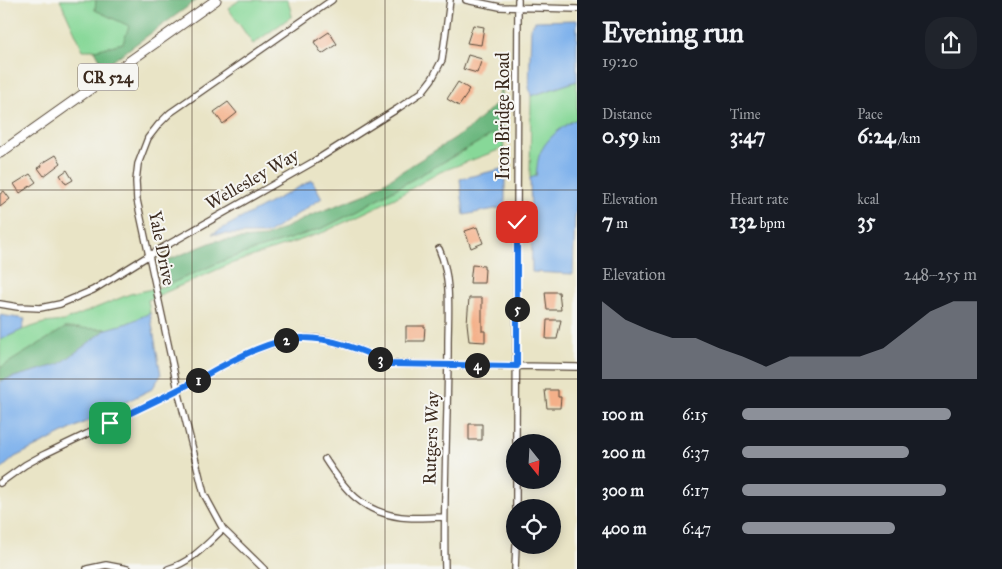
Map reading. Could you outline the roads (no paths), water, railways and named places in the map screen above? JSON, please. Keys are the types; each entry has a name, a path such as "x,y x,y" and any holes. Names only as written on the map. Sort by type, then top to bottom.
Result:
{"main road":[{"name":"CR 524","path":"0,153 216,0"}],"street":[{"name":"Yale Drive","path":"264,569 223,529 204,494 148,256 137,200 136,181 138,164 148,138 170,113 332,0"},
{"name":"Wellesley Way","path":"0,304 40,308 60,304 93,290 148,256 313,162 422,92 432,79 442,60 450,0"},
{"path":"466,0 483,4 518,7 577,9"},
{"name":"Iron Bridge Road","path":"516,434 518,0"},
{"name":"Rutgers Way","path":"439,250 444,261 448,282 444,569"},
{"path":"0,483 37,458 178,390 257,349 284,340 302,338 327,340 376,356 391,364 577,367"},
{"path":"324,458 340,482 355,498 372,510 401,517 444,518"},
{"path":"168,569 178,566 198,553 223,529"},
{"path":"515,569 516,554"},
{"path":"87,569 106,565 127,569"}],"water":[{"path":"577,20 577,81 531,96 529,87 531,27 535,21"},
{"path":"577,119 577,205 573,274 532,272 530,178 536,176 538,158 545,144 560,129"},
{"path":"505,168 505,207 464,215 460,179"},
{"path":"312,180 322,198 267,234 212,234"},
{"path":"150,313 161,375 152,389 15,457 0,470 0,381 60,364 107,329 128,323"},
{"path":"0,315 25,319 22,330 0,340"}]}
